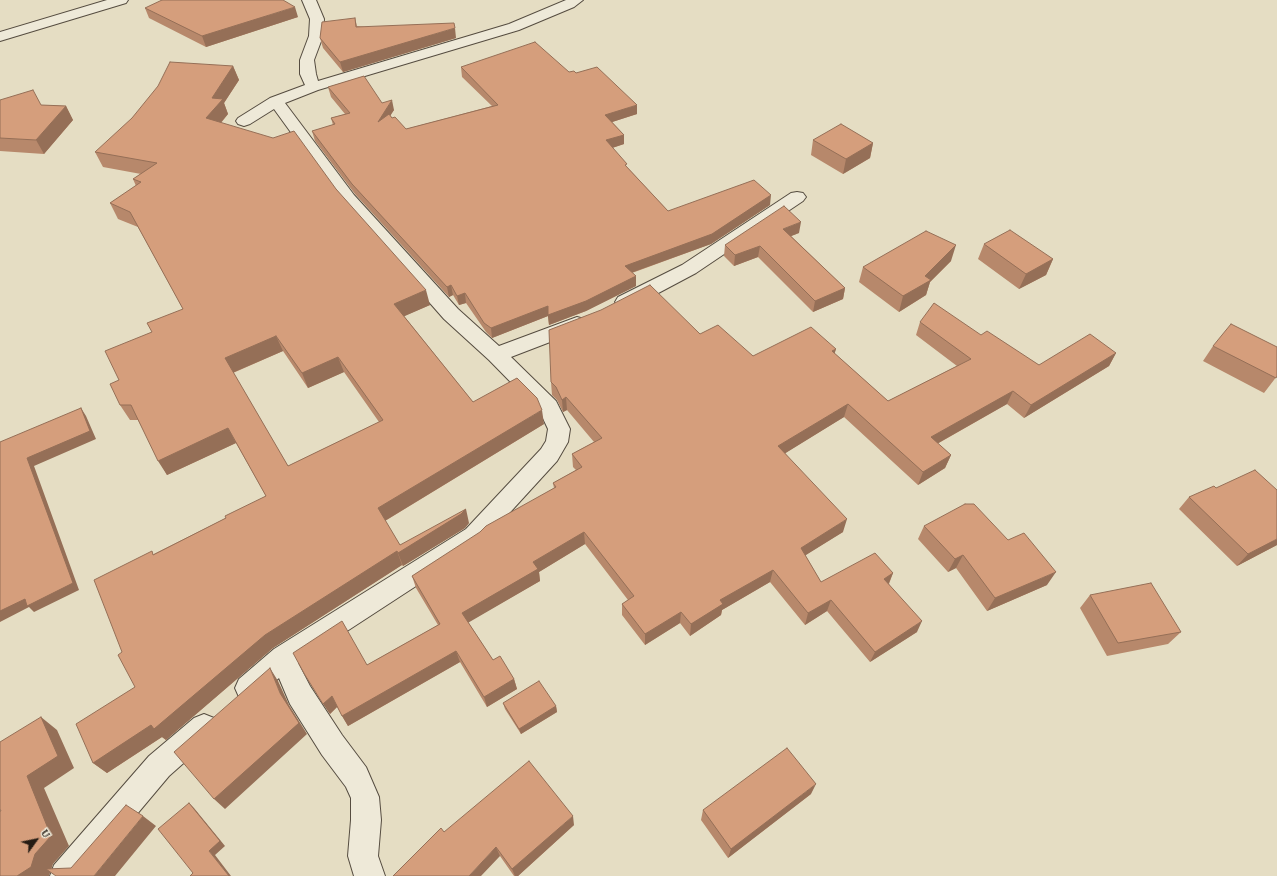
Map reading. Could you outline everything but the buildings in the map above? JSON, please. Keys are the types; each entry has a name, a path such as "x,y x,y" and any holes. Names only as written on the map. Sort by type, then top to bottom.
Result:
{"street":[{"path":"0,37 122,0"},
{"path":"309,0 317,19 316,36 307,60 308,74 313,87"},
{"path":"244,121 276,101 313,87 514,27 569,1"},
{"path":"65,876 159,766 283,658 474,536 550,455 557,442 559,429 548,407 496,355 451,314 348,199 276,101"},
{"path":"496,355 601,314 689,269 797,197"},
{"path":"283,658 300,695 332,746 356,777 365,797 366,820 363,856 370,876"}]}
